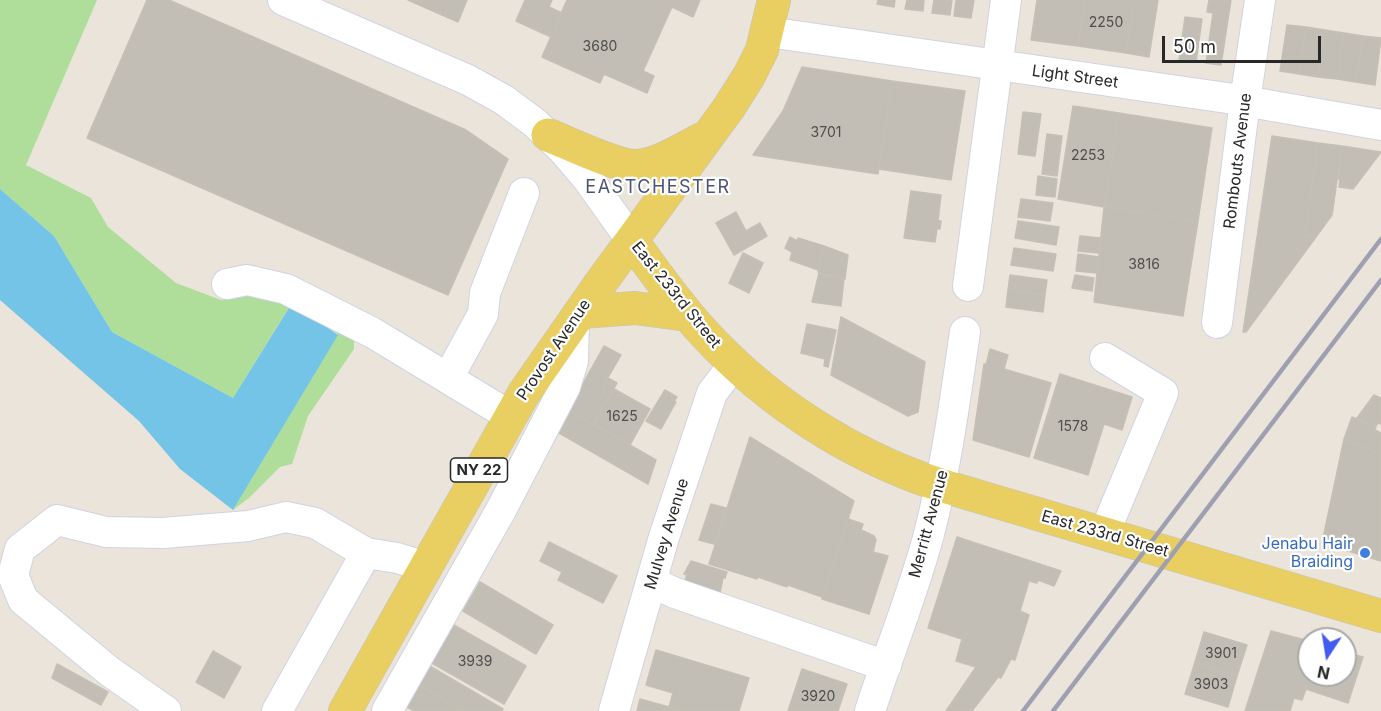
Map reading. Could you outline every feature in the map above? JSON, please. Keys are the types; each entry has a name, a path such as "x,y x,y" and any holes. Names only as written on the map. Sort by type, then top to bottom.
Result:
{"main road":[{"name":"Provost Avenue","path":"345,711 428,567 510,416 540,368 709,135 749,76 768,32 774,0"},
{"path":"548,135 618,162 636,166 659,161 709,135"},
{"name":"East 233rd Street","path":"633,241 688,315 734,364 793,410 851,447 885,464 940,485 1381,615"},
{"path":"577,317 624,308 688,315"}],"street":[{"name":"East 233rd Street","path":"283,0 485,89 504,100 548,135 587,178 633,241"},
{"path":"968,286 1006,0"},
{"name":"Rombouts Avenue","path":"1217,323 1260,0"},
{"name":"Light Street","path":"768,32 1245,101 1381,125"},
{"path":"448,378 483,314 485,293 524,193"},
{"path":"227,284 247,280 286,289 373,333 510,416"},
{"path":"387,711 501,510 565,387 573,361 577,317"},
{"name":"Merritt Avenue","path":"870,711 928,537 948,446 966,332"},
{"path":"1104,534 1163,393 1105,358"},
{"name":"Mulvey Avenue","path":"614,711 651,582 712,393 734,364"},
{"path":"166,711 109,671 23,600 13,575 20,549 57,520 106,532 163,533 248,526 286,517 315,523 366,553 397,558 428,567"},
{"path":"277,711 366,553"},
{"path":"651,582 675,593 886,666"}],"green space":[{"path":"0,0 97,0 26,165 91,198 108,227 176,283 221,300 273,290 354,334 354,349 308,416 292,464 280,467 250,497 233,510 338,334 291,304 233,398 112,332 54,236 0,189"}],"water":[{"path":"0,189 54,236 112,332 233,398 292,303 338,335 233,510 180,469 139,421 0,300"}],"building":[{"path":"147,0 169,0 466,130 508,159 448,295 87,138"},
{"path":"408,0 467,0 458,22"},
{"path":"525,0 552,0 549,7 562,13 551,37 516,21"},
{"path":"567,0 700,0 693,17 672,7 643,71 654,76 647,93 604,74 600,83 542,57"},
{"path":"878,0 895,0 894,7 877,4"},
{"path":"907,0 924,0 923,11 905,9"},
{"path":"934,0 952,0 950,15 932,13"},
{"path":"956,0 974,0 971,18 954,16"},
{"path":"1037,0 1085,0 1078,46 1031,40"},
{"path":"1085,0 1134,0 1126,53 1078,46"},
{"path":"1134,0 1158,0 1149,57 1126,53"},
{"path":"1209,0 1231,0 1221,65 1206,63 1213,13 1207,12"},
{"path":"1185,17 1202,19 1196,62 1179,60"},
{"path":"1287,25 1306,27 1299,74 1280,71"},
{"path":"1306,27 1325,30 1318,77 1299,74"},
{"path":"1325,30 1344,33 1337,79 1318,77"},
{"path":"1344,33 1363,36 1356,82 1337,79"},
{"path":"1363,36 1381,38 1375,85 1356,82"},
{"path":"802,67 892,81 878,174 753,155 783,111"},
{"path":"892,81 965,91 951,180 879,169"},
{"path":"1073,106 1119,113 1104,207 1058,199"},
{"path":"1023,112 1041,114 1035,156 1018,154"},
{"path":"1119,113 1212,128 1198,221 1104,207"},
{"path":"1047,134 1062,136 1057,176 1042,174"},
{"path":"1272,136 1318,143 1305,236 1316,237 1246,332 1243,332"},
{"path":"1318,143 1342,146 1332,215 1316,237 1305,236"},
{"path":"1342,146 1381,152 1353,189 1339,187"},
{"path":"1038,176 1057,179 1055,197 1036,195"},
{"path":"911,191 941,195 938,221 941,221 940,229 937,229 935,242 904,238"},
{"path":"1021,199 1053,203 1050,221 1018,217"},
{"path":"1104,207 1198,221 1183,316 1094,302"},
{"path":"736,212 746,231 760,223 767,236 734,255 716,223"},
{"path":"1018,221 1059,227 1056,245 1015,238"},
{"path":"1080,236 1101,238 1099,253 1078,251"},
{"path":"790,237 797,241 798,238 824,246 818,270 790,260 792,252 785,248"},
{"path":"824,246 848,255 845,279 818,272"},
{"path":"1014,248 1056,254 1053,271 1011,265"},
{"path":"743,253 763,263 749,293 729,283"},
{"path":"1078,254 1099,257 1097,273 1076,271"},
{"path":"819,273 844,279 841,306 812,302"},
{"path":"1010,275 1047,280 1045,295 1008,290"},
{"path":"1075,275 1094,278 1092,291 1072,288"},
{"path":"1008,290 1045,295 1043,312 1006,307"},
{"path":"841,317 925,362 918,412 908,416 831,375"},
{"path":"807,324 836,330 828,367 824,366 825,359 801,353"},
{"path":"604,346 621,355 602,388 606,390 601,398 581,387"},
{"path":"990,349 1008,355 1006,362 988,357"},
{"path":"988,357 1006,362 1004,369 1051,383 1029,457 973,440 984,364 986,365"},
{"path":"1060,374 1132,397 1122,430 1104,424 1088,475 1034,458"},
{"path":"608,378 617,383 593,424 568,410 581,387 601,398 606,390 602,388"},
{"path":"614,389 650,409 630,445 593,424"},
{"path":"665,390 677,397 661,429 646,421"},
{"path":"1374,395 1381,398 1381,424 1378,423 1376,426 1357,418"},
{"path":"567,409 656,460 648,484 554,430"},
{"path":"1352,417 1376,426 1375,430 1381,433 1381,454 1344,439"},
{"path":"750,437 854,501 822,597 788,585 787,587 709,564"},
{"path":"1344,439 1381,454 1381,561 1322,543"},
{"path":"711,504 726,508 714,544 699,540"},
{"path":"848,519 863,524 861,530 874,536 876,540 873,552 888,556 869,614 822,599"},
{"path":"957,537 1061,571 1054,586 1038,580 1037,583 1029,581 1020,611 1029,615 1015,660 1011,659 1001,678 998,677 972,711 946,711 976,667 956,661 962,639 928,628"},
{"path":"549,542 617,576 603,603 558,580 562,572 540,561"},
{"path":"691,561 727,572 723,578 720,593 684,583 687,575 684,574"},
{"path":"480,582 553,625 536,654 463,611"},
{"path":"445,620 526,666 504,704 423,658"},
{"path":"1271,631 1297,638 1297,687 1353,687 1348,703 1306,689 1302,700 1294,698 1290,711 1245,711"},
{"path":"1204,632 1247,645 1237,676 1195,662"},
{"path":"656,650 749,678 739,711 683,711 669,707 673,693 646,685"},
{"path":"213,651 241,667 224,698 196,682"},
{"path":"1357,655 1363,657 1357,675"},
{"path":"421,661 503,709 502,711 464,711 410,680"},
{"path":"1195,662 1237,676 1228,707 1185,694"},
{"path":"57,664 108,692 101,705 52,678"},
{"path":"802,669 847,684 838,711 788,711"},
{"path":"410,680 464,711 414,711 398,702"},
{"path":"640,699 669,707 683,711 637,711"}],"railway":[{"path":"1023,711 1381,239"},
{"path":"1053,711 1381,280"}],"place":[{"name":"Jenabu Hair Braiding","path":"1365,553"}],"district":[{"name":"EASTCHESTER","path":"658,188"}]}
